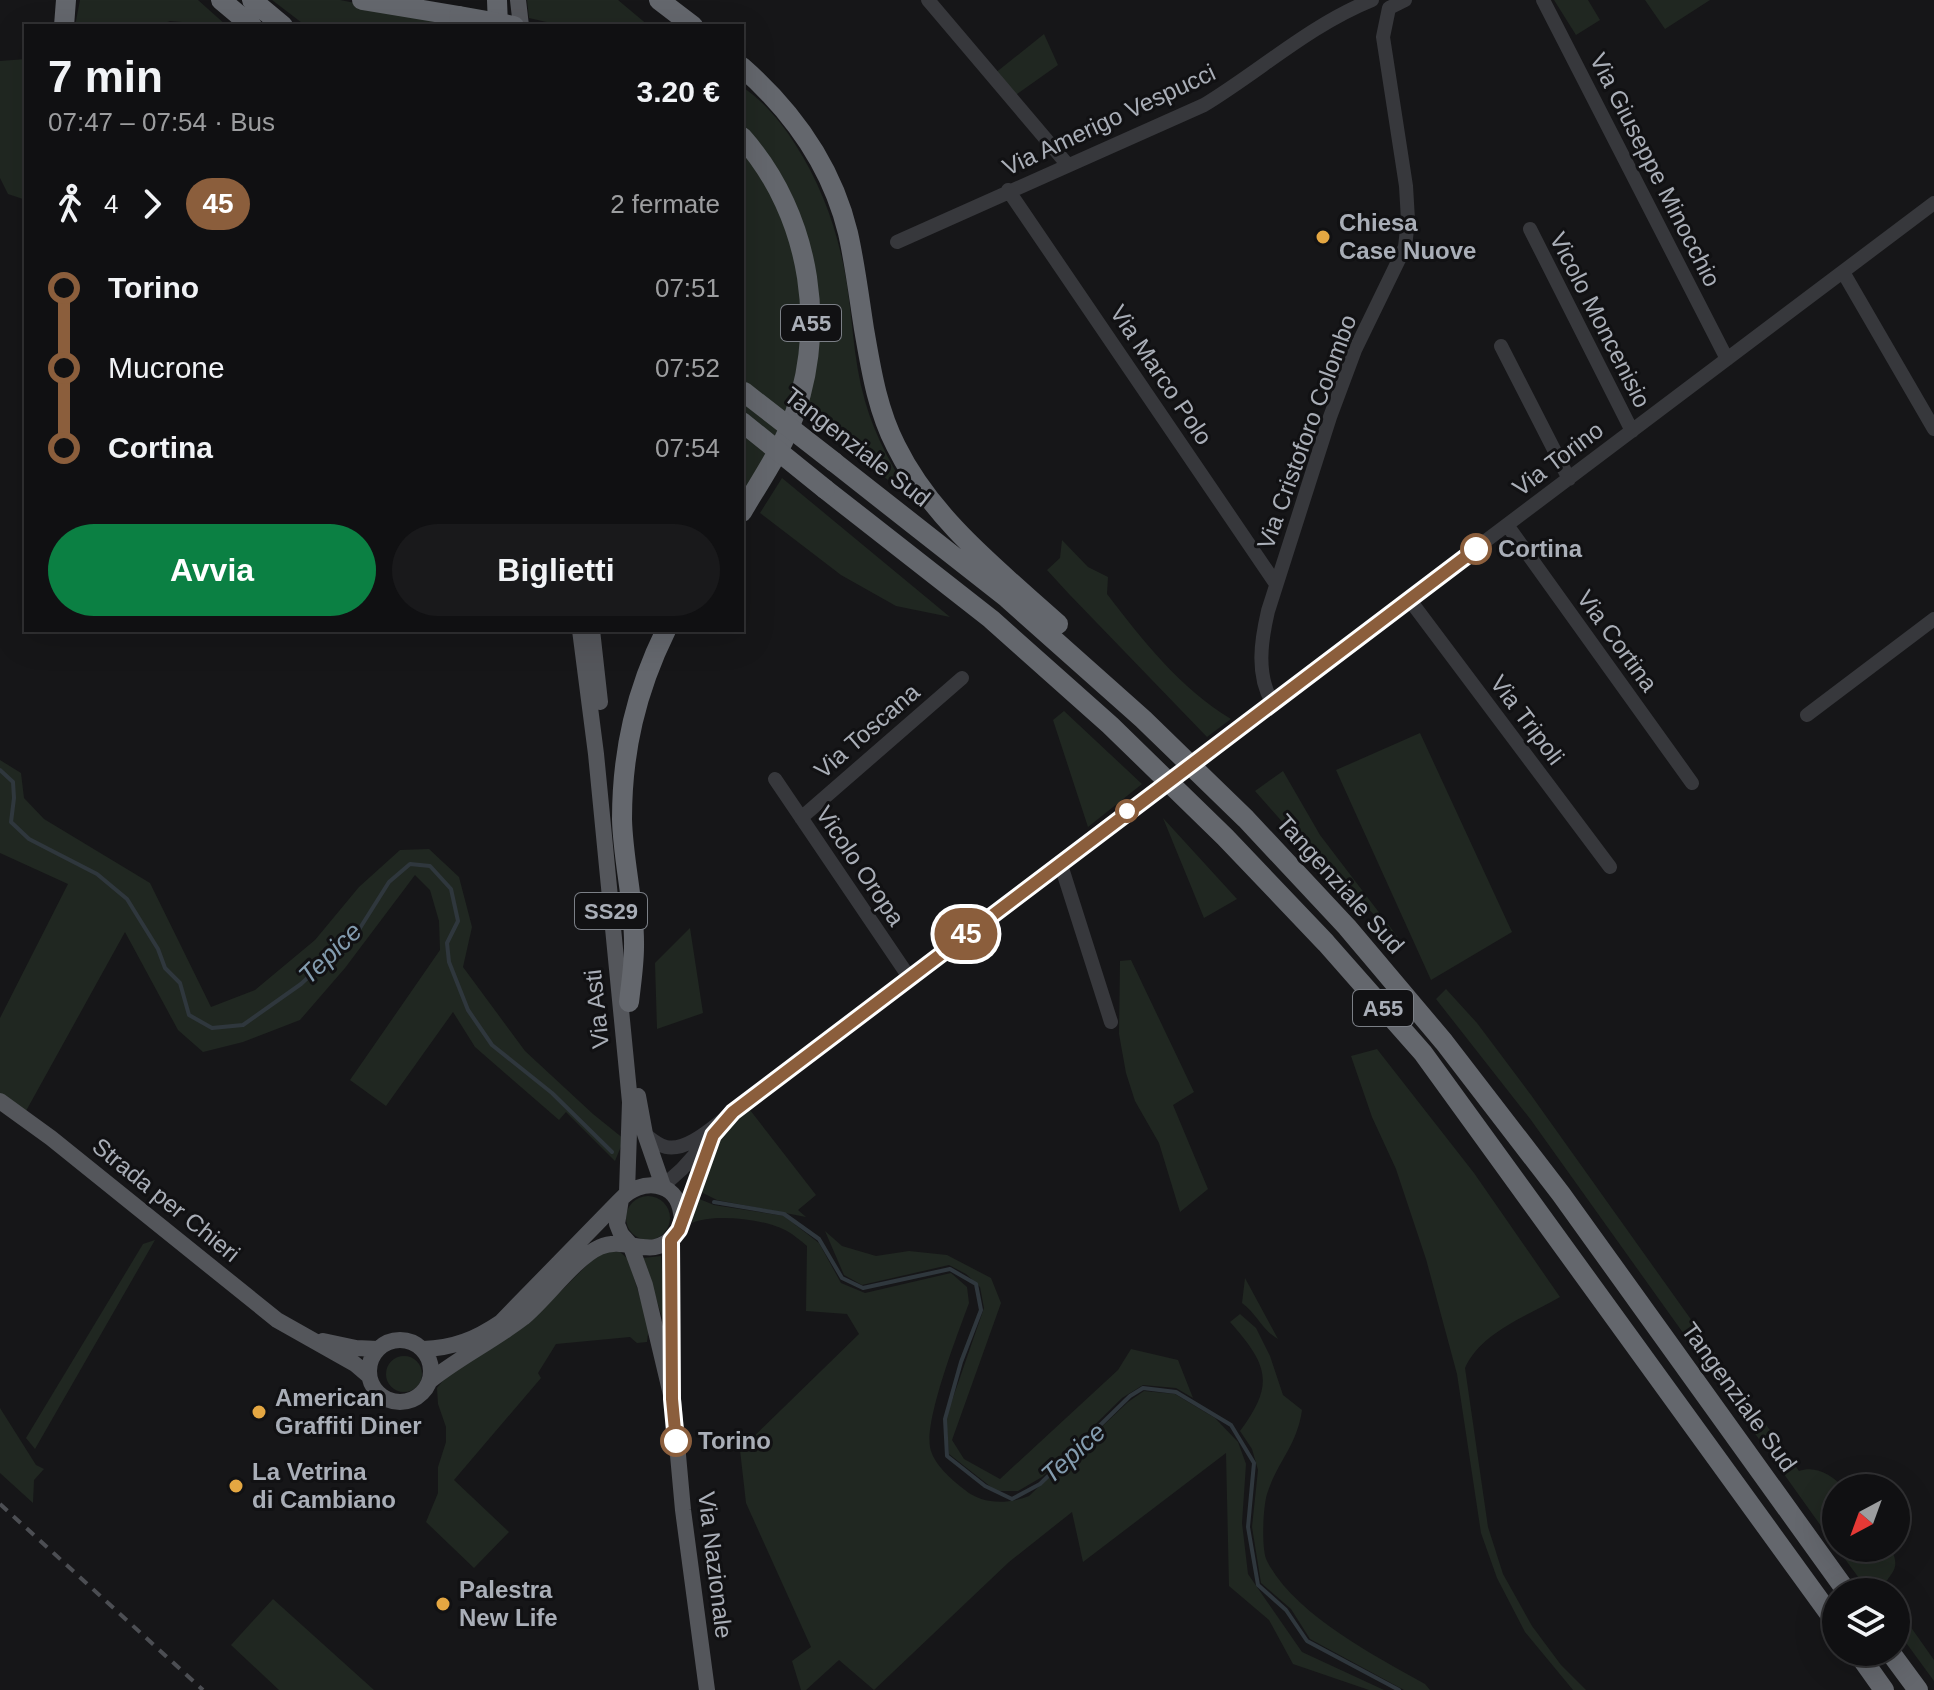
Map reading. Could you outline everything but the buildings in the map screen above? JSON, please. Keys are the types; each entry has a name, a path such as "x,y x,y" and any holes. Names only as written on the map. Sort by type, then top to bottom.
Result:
{"highway":[{"path":"64,24 66,0"},
{"path":"221,0 250,24"},
{"path":"252,0 281,24"},
{"path":"362,0 501,24"},
{"path":"497,0 498,24"},
{"path":"659,0 690,24"},
{"path":"744,69 768,90 806,137 830,180 848,232 876,392 894,443 917,486 957,532 1100,663 1143,719"},
{"name":"A55","path":"744,139 781,193 799,238 809,283 811,325 806,372 788,431 744,508"},
{"name":"Tangenziale Sud","path":"744,392 1007,598 1143,719 1246,819 1337,916 1444,1042 1561,1194 1837,1578"},
{"name":"Tangenziale Sud","path":"744,424 991,619 1110,725 1225,837 1326,943 1423,1053 1822,1604"},
{"path":"629,1002 634,947 622,820 625,761 636,703 665,632"},
{"path":"1867,1666 1884,1690"},
{"path":"1900,1666 1918,1690"}],"main road":[{"path":"506,0 512,24"},
{"path":"518,0 521,24"},
{"name":"Via Asti","path":"580,632 596,754 630,1102 624,1196"},
{"name":"Via Asti","path":"592,632 645,1134 663,1186"},
{"name":"Strada per Chieri","path":"0,1101 51,1138 244,1295 302,1335 355,1364 369,1376"},
{"path":"671,1240 657,1248 643,1249 630,1244 601,1246 525,1316 431,1380 417,1398 392,1401 377,1392 369,1376 370,1361 378,1349 396,1340 405,1340 423,1349 463,1344 501,1322 638,1185 663,1186 680,1204 682,1218"},
{"name":"Via Nazionale","path":"624,1196 617,1224 630,1244 645,1285 672,1399"},
{"name":"Via Nazionale","path":"682,1218 679,1230 671,1240 672,1399 707,1690"},
{"name":"Strada per Chieri","path":"302,1335 356,1348 378,1349"},
{"path":"423,1349 431,1363 431,1380"}],"street":[{"path":"928,0 1067,164"},
{"name":"Via Amerigo Vespucci","path":"897,242 1204,105 1330,19 1372,0"},
{"name":"Via Cristoforo Colombo","path":"1272,702 1264,689 1262,639 1276,584 1355,350 1405,247 1408,220 1406,186 1383,37 1384,4 1405,0"},
{"name":"Via Giuseppe Minocchio","path":"1543,0 1727,359"},
{"name":"Via Marco Polo","path":"1008,190 1276,584"},
{"name":"Via Torino","path":"1207,751 1934,203"},
{"name":"Vicolo Moncenisio","path":"1530,229 1632,431"},
{"path":"1843,272 1934,429"},
{"path":"1501,346 1569,479"},
{"name":"Via Cortina","path":"1507,525 1692,783"},
{"name":"Via Tripoli","path":"1409,599 1610,867"},
{"path":"1807,715 1934,619"},
{"name":"Via Toscana","path":"801,818 962,678"},
{"name":"Vicolo Oropa","path":"775,779 909,977"},
{"path":"645,1134 663,1147 677,1147 733,1112 1153,791"},
{"path":"1060,862 1111,1022"},
{"path":"663,1186 733,1112"},
{"path":"682,1218 713,1135"}],"shaded area":[{"path":"80,0 198,0 225,24 170,21 163,24 75,24"},
{"path":"272,0 340,0 463,24 303,24"},
{"path":"527,0 618,0 647,24 555,24 529,18"},
{"path":"1554,0 1588,0 1600,20 1576,35"},
{"path":"1645,0 1710,0 1665,29"},
{"path":"1044,34 1058,65 1013,97 994,74"},
{"path":"24,59 24,199 8,194 0,178 0,61"},
{"path":"744,88 765,105 784,128 804,159 826,204 844,268 865,401 879,439 912,500 805,411 818,297 744,129"},
{"path":"744,149 751,157 789,235 801,296 800,350 790,399 757,469 744,489"},
{"path":"782,478 950,617 896,606 841,575 760,513"},
{"path":"1062,540 1088,567 1108,577 1107,594 1163,662 1195,693 1231,719 1207,737 1069,594 1047,570 1060,558"},
{"path":"1064,711 1142,784 1088,827 1053,720"},
{"path":"1420,733 1512,932 1431,980 1336,770"},
{"path":"0,760 21,773 24,798 44,819 150,883 211,1007 255,990 315,940 359,887 400,850 429,849 459,877 472,927 463,967 525,1051 624,1139 615,1161 566,1112 559,1120 475,1047 453,1012 386,1106 350,1080 440,950 439,921 430,890 415,875 345,968 300,1020 243,1042 203,1052 178,1030 125,932 26,1111 0,1094 0,1018 68,884 0,853"},
{"path":"1283,771 1320,835 1400,940 1302,844 1255,791"},
{"path":"1163,818 1237,899 1204,918"},
{"path":"690,928 703,1013 657,1029 655,963"},
{"path":"1131,960 1194,1092 1173,1105 1208,1189 1180,1212 1159,1143 1135,1101 1126,1073 1119,1034 1120,961"},
{"path":"1446,989 1477,1023 1799,1471 1812,1469 1826,1474 1822,1474 1822,1527 1531,1120 1436,999"},
{"path":"1377,1049 1474,1173 1560,1297 1493,1335 1472,1355 1465,1368 1488,1527 1503,1574 1532,1626 1561,1665 1586,1690 1573,1690 1525,1632 1497,1578 1481,1533 1457,1374 1426,1259 1396,1169 1372,1117 1351,1056"},
{"path":"750,1110 816,1195 798,1210 806,1217 717,1200 699,1191 717,1145 732,1125"},
{"path":"648,1196 663,1203 670,1218 663,1233 648,1240 633,1233 626,1218 633,1203"},
{"path":"697,1198 714,1205 784,1216 819,1243 841,1283 865,1293 951,1273 967,1287 969,1303 937,1397 930,1447 944,1471 972,1495 988,1501 1004,1502 1029,1496 1128,1402 1144,1391 1175,1394 1215,1418 1238,1442 1246,1464 1242,1523 1248,1574 1302,1652 1384,1690 1369,1690 1293,1664 1269,1620 1229,1586 1226,1453 1083,1562 1072,1512 1009,1562 874,1690 839,1660 806,1690 801,1690 792,1661 811,1647 746,1503 740,1450 859,1334 847,1314 806,1311 807,1246 787,1231 753,1221 713,1218 692,1223"},
{"path":"825,1231 842,1246 876,1256 909,1251 947,1255 991,1278 1001,1303 952,1440 964,1459 1000,1479 1118,1370 1131,1349 1178,1360 1193,1398 1176,1388 1143,1385 1122,1398 1042,1477 1018,1491 996,1491 949,1454 946,1418 984,1308 980,1287 966,1274 949,1265 862,1285 844,1275"},
{"path":"155,1240 35,1449 26,1438 143,1244"},
{"path":"606,1251 620,1252 628,1259 649,1326 647,1342 637,1343 630,1337 556,1344 538,1373 541,1378 454,1480 509,1532 474,1568 426,1522 438,1493 438,1467 446,1442 446,1427 438,1404 437,1388 445,1378 529,1323 589,1263"},
{"path":"661,1256 665,1315 663,1320 643,1258"},
{"path":"1245,1278 1278,1339 1242,1303"},
{"path":"1240,1314 1256,1328 1270,1356 1283,1395 1302,1410 1296,1434 1267,1494 1263,1528 1267,1561 1279,1580 1316,1616 1430,1690 1404,1690 1310,1639 1291,1609 1261,1583 1252,1527 1258,1470 1252,1449 1240,1431 1259,1400 1262,1374 1252,1350 1230,1322"},
{"path":"404,1356 417,1361 422,1374 417,1387 404,1392 391,1387 386,1374 391,1361"},
{"path":"0,1408 36,1465 44,1469 34,1480 33,1503 0,1473"},
{"path":"1847,1562 1895,1562 1888,1578 1859,1578"},
{"path":"273,1599 374,1690 279,1690 231,1645"},
{"path":"1910,1626 1934,1660 1934,1681 1910,1648"}],"waterway":[{"name":"Tepice","path":"0,770 13,782 11,822 29,839 97,874 127,899 158,949 165,968 180,983 189,1015 212,1028 243,1025 301,984 360,928 389,882 410,864 430,866 451,889 458,921 447,943 449,962 468,1010 492,1045 552,1093 612,1152"},
{"name":"Tepice","path":"714,1202 784,1214 819,1239 842,1278 863,1288 950,1269 976,1284 981,1310 961,1362 945,1419 947,1456 985,1486 1012,1499 1040,1484 1130,1396 1143,1388 1176,1392 1231,1425 1254,1463 1248,1527 1258,1585 1286,1610 1307,1641 1399,1690"}],"railway":[{"path":"0,1504 203,1690"}],"bus line":[{"name":"45","path":"676,1441 672,1399 671,1240 679,1230 713,1135 733,1112 1476,549"}],"place":[{"name":"Chiesa Case Nuove","path":"1323,237"},
{"name":"Cortina","path":"1476,549"},
{"name":"American Graffiti Diner","path":"259,1412"},
{"name":"Torino","path":"676,1441"},
{"name":"La Vetrina di Cambiano","path":"236,1486"},
{"name":"Palestra New Life","path":"443,1604"}]}
